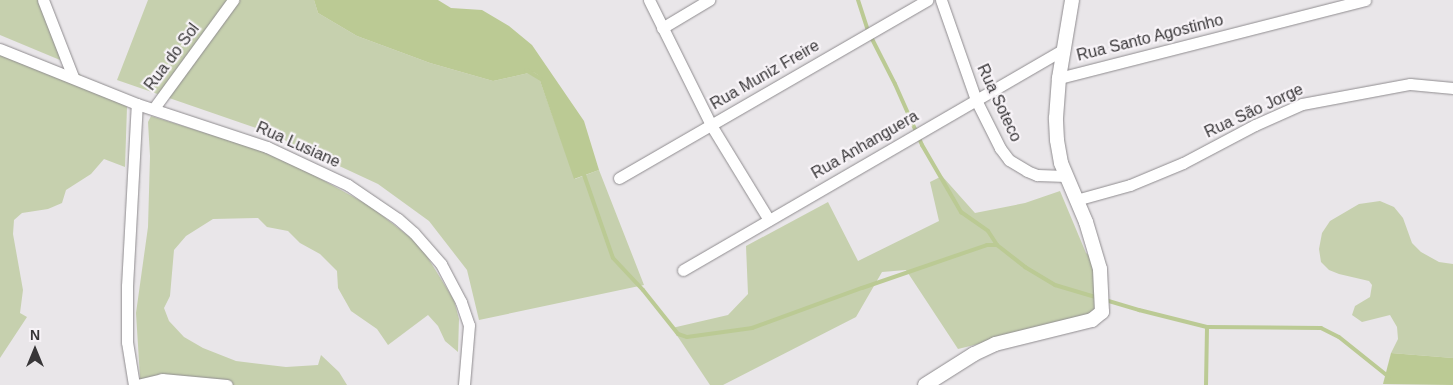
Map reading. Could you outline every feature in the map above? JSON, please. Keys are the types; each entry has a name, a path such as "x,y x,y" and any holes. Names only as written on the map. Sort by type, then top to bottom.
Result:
{"street":[{"path":"43,0 72,77"},
{"name":"Rua do Sol","path":"154,108 233,0"},
{"path":"649,0 711,125 769,220"},
{"path":"662,28 710,0"},
{"name":"Rua Muniz Freire","path":"618,178 927,0"},
{"name":"Rua Soteco","path":"941,0 976,100 1000,148 1009,160 1037,175 1066,176"},
{"path":"925,385 974,354 996,344 1092,320 1102,312 1100,269 1092,240 1061,164 1056,118 1059,78 1072,0"},
{"name":"Rua Santo Agostinho","path":"1059,78 1365,0"},
{"name":"Rua Lusiane","path":"0,49 137,104 154,108 268,147 362,194 414,233 441,264 457,290 469,325 464,385"},
{"name":"Rua Anhanguera","path":"683,270 1064,49"},
{"name":"Rua São Jorge","path":"1076,200 1130,184 1175,166 1255,125 1308,103 1410,84 1453,88"},
{"path":"137,104 127,286 127,342 135,385 162,379 227,385"}],"shaded area":[{"path":"0,0 41,0 61,53 60,60 0,35"},
{"path":"148,0 314,0 318,13 357,36 430,63 493,81 533,72 538,75 575,179 599,170 644,285 479,320 467,270 429,221 378,184 262,130 117,80"},
{"path":"314,0 438,0 451,8 482,10 509,26 532,45 584,121 599,170 574,179 538,75 533,72 493,81 430,63 357,36 318,13"},
{"path":"0,53 63,78 80,74 85,86 116,94 127,107 125,167 104,159 91,174 66,190 62,203 48,209 22,213 14,220 13,234 23,290 20,313 27,317 0,358"},
{"path":"151,116 257,149 310,173 370,206 420,245 454,300 459,319 458,352 445,341 438,326 428,315 388,345 377,329 351,311 338,288 337,271 320,254 300,243 288,231 267,227 258,218 213,219 186,236 174,250 170,296 164,308 169,321 184,337 203,348 236,361 286,367 318,365 321,355 339,372 347,385 130,385 140,378 136,313 148,227 150,156 148,122"},
{"path":"942,176 975,213 1025,203 1060,191 1086,253 1093,258 1096,315 958,349 906,270 882,272 856,317 723,385 710,385 672,328 728,315 748,294 746,246 828,202 858,261 939,221 930,182"},
{"path":"1380,201 1394,207 1403,218 1412,243 1421,252 1439,262 1453,264 1453,358 1391,353 1398,339 1397,327 1390,315 1362,322 1352,315 1355,306 1370,297 1372,285 1369,281 1339,274 1329,270 1321,262 1319,249 1322,233 1330,221 1359,204"},
{"path":"1391,353 1453,358 1453,385 1383,384"}],"waterway":[{"path":"858,0 868,31 895,84 922,145 961,212 988,231 997,245 1025,267 1055,285 1139,310 1207,327 1321,328 1339,337 1389,377"},
{"path":"526,70 541,79"},
{"path":"583,172 613,258 643,290 678,334 687,337 752,328 987,245 997,245"},
{"path":"1206,385 1207,327"}]}
